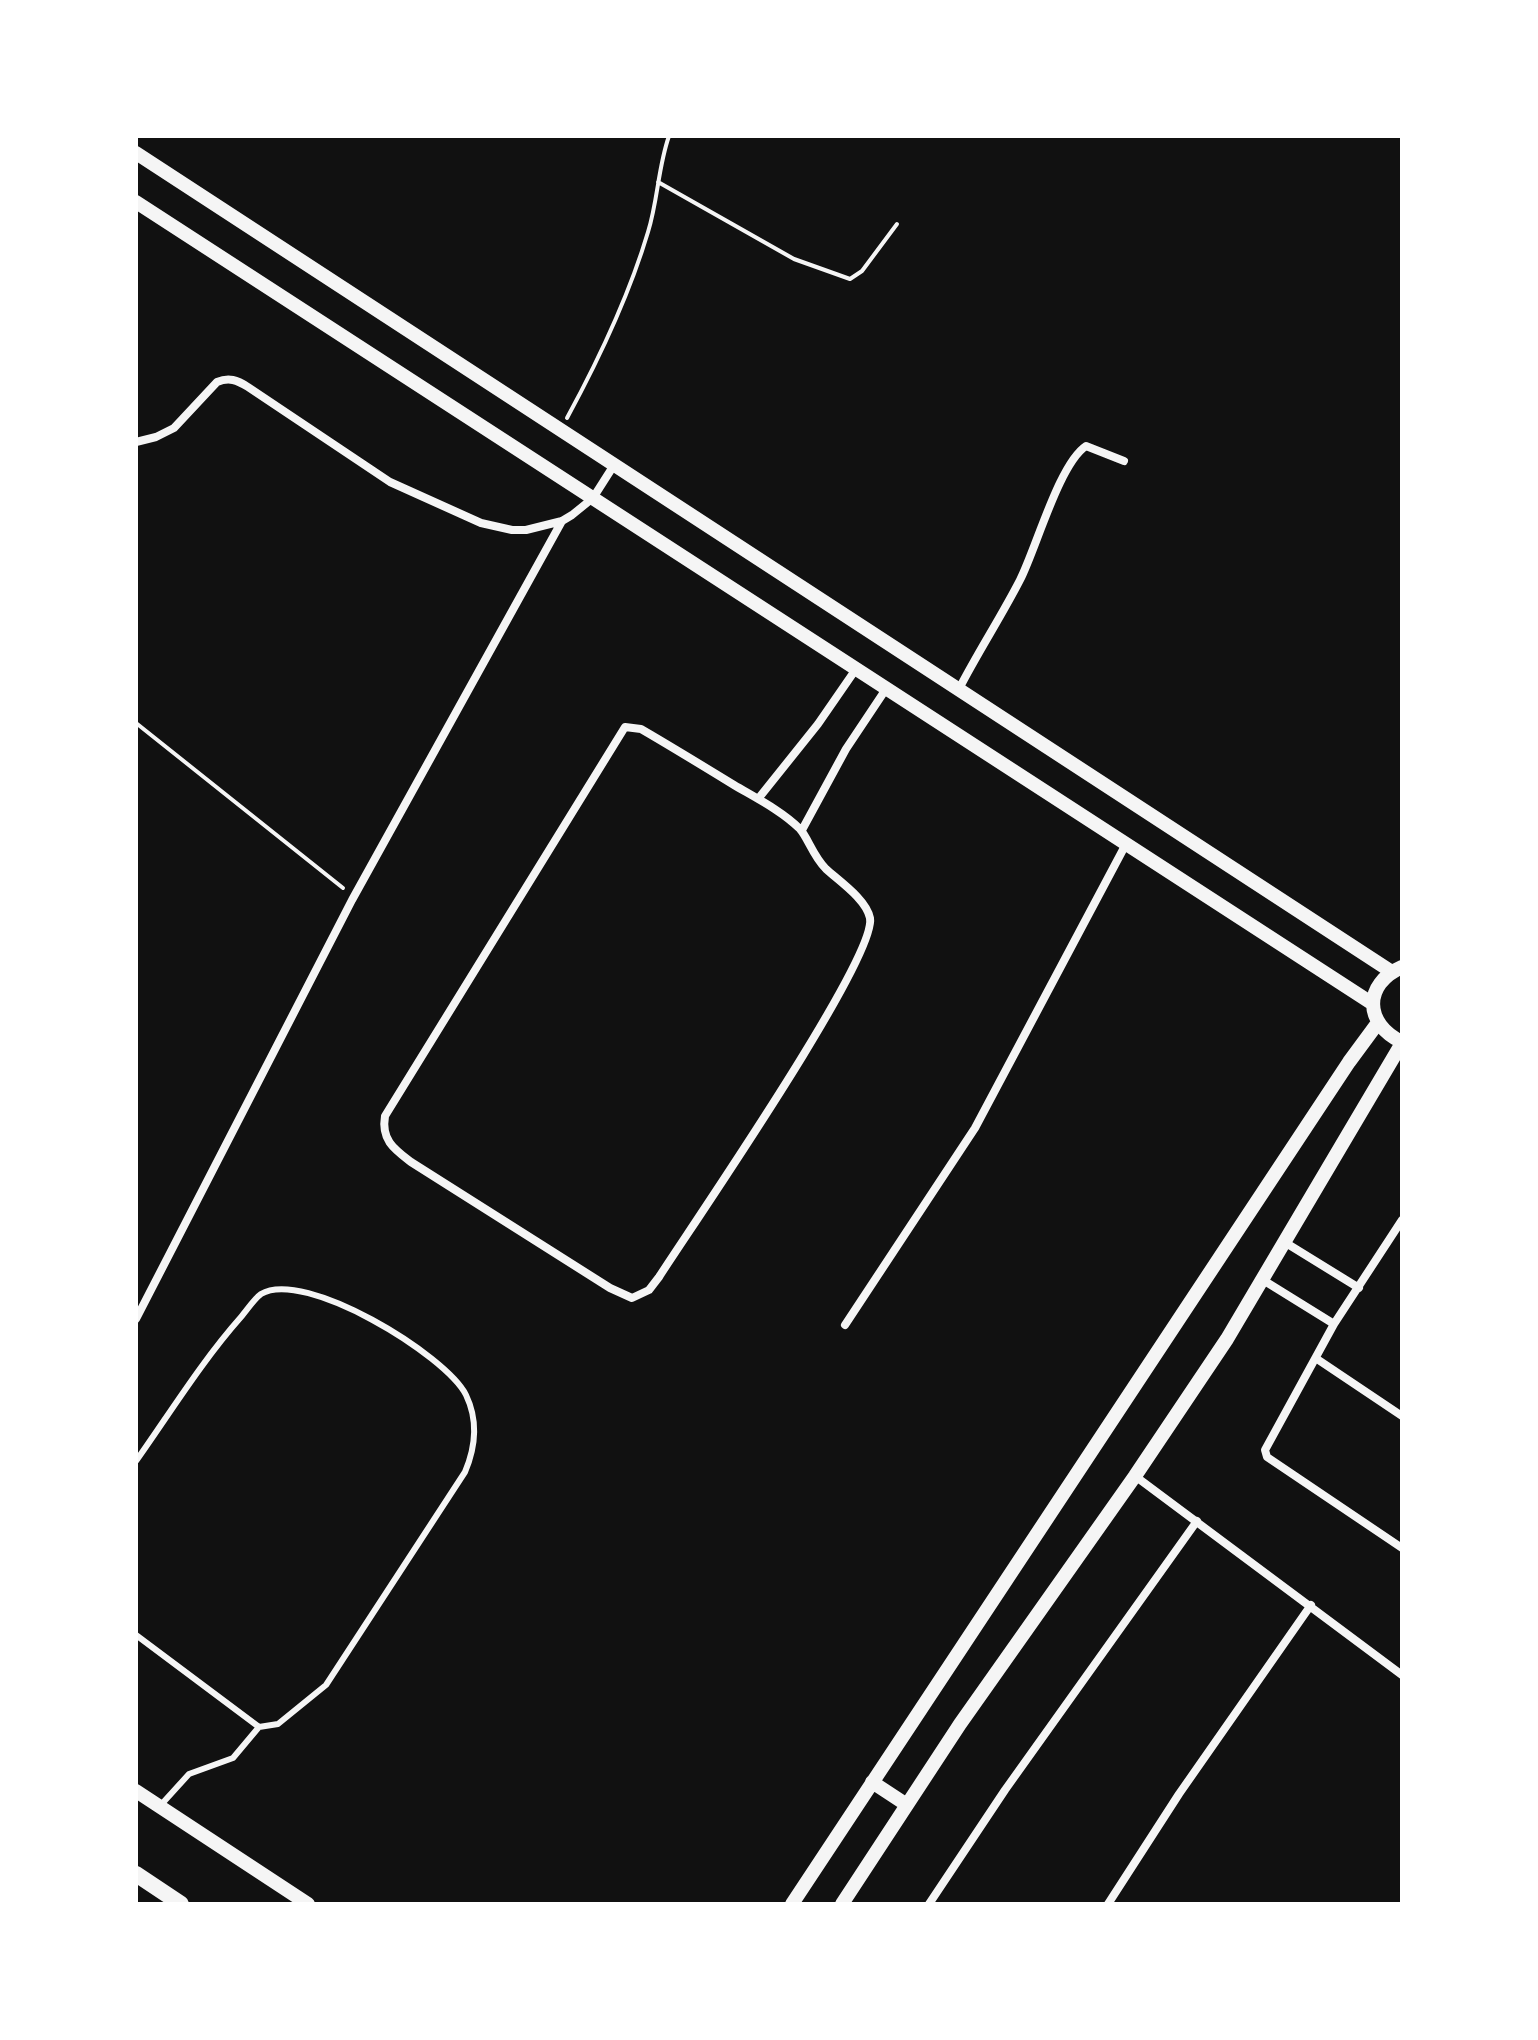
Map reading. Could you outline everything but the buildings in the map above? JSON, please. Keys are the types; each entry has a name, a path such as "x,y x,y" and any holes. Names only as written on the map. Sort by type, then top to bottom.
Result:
{"main road":[{"path":"136,1874 181,1904"}],"street":[{"path":"136,153 1397,970 1383,980 1373,1004 1377,1024 1402,1042 1286,1243 1227,1339 1135,1476 960,1724 842,1904"},
{"path":"136,202 1373,1004"},
{"path":"136,442 167,434 217,382 234,379 368,469 448,510 481,523 512,530 526,530 562,521 593,498 614,465"},
{"path":"959,689 1022,576 1044,520 1075,456 1086,446 1124,461"},
{"path":"136,1319 352,900 562,521"},
{"path":"758,799 818,724 856,669"},
{"path":"802,830 846,749 886,689"},
{"path":"625,727 641,729 758,799 802,830 811,852 820,863 866,907 870,926 867,936 822,1025 649,1290 632,1298 610,1288 411,1162 389,1144 385,1134 385,1116 625,727"},
{"path":"845,1325 975,1128 1126,844"},
{"path":"792,1904 1343,1069 1377,1024"},
{"path":"1402,1220 1334,1324 1266,1446 1267,1457 1402,1548"},
{"path":"1286,1243 1359,1288"},
{"path":"1263,1280 1334,1324"},
{"path":"1317,1359 1402,1416"},
{"path":"1135,1476 1402,1675"},
{"path":"929,1904 1005,1790 1197,1521"},
{"path":"1108,1904 1179,1794 1311,1605"},
{"path":"872,1782 907,1805"},
{"path":"136,1791 308,1904"}],"lane":[{"path":"136,1461 229,1330 262,1293 291,1289 339,1302 388,1329 435,1360 452,1376 465,1392 473,1414 475,1432 465,1472 326,1685 278,1724 259,1727 233,1758 189,1774 159,1807"},
{"path":"136,1635 259,1727"}],"path":[{"path":"560,430 588,378 629,287 649,230 669,136"},
{"path":"658,182 794,259 840,278 850,279 862,271 897,224"},
{"path":"136,723 340,884 352,900"}]}
